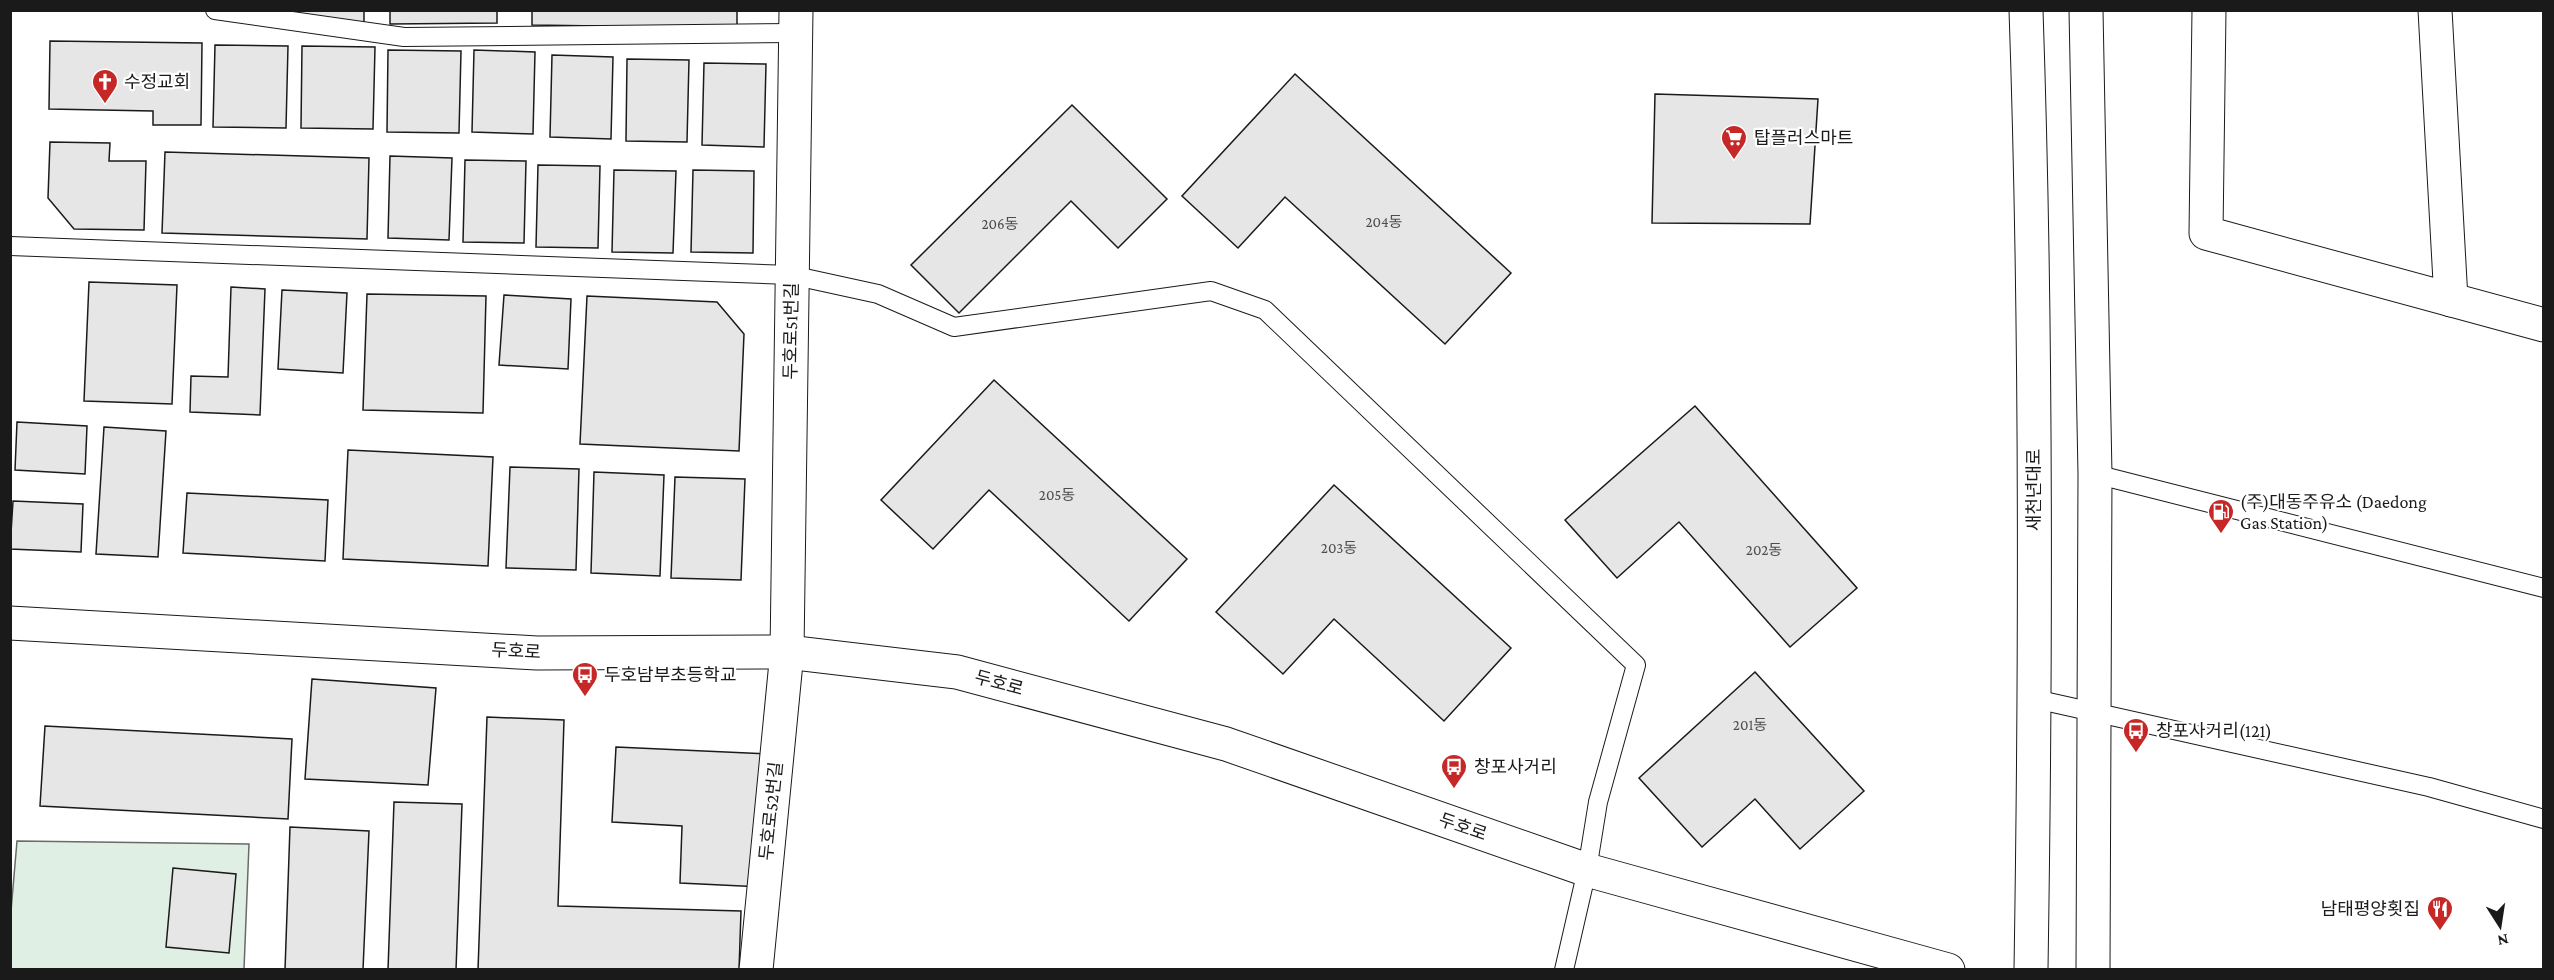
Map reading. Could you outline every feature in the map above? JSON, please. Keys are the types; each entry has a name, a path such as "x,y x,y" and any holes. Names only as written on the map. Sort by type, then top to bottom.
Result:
{"street":[{"name":"새천년대로","path":"2026,10 2034,281 2035,699 2031,969"},
{"path":"2086,10 2095,474 2093,969"},
{"path":"2209,10 2206,233 2544,324"},
{"path":"2435,10 2451,300"},
{"name":"두호로51번길","path":"787,652 791,275 797,22"},
{"name":"두호로","path":"10,623 537,653 787,652 957,672 1226,744 1587,870 1948,969"},
{"name":"두호로52번길","path":"756,969 787,652"}],"lane":[{"path":"215,10 404,37 797,22"},
{"path":"10,246 791,275 878,294 954,327 1211,291 1265,310 1636,665 1598,802 1587,870 1564,969"},
{"path":"2095,474 2544,588"},
{"path":"2035,699 2429,787 2544,819"}],"green space":[{"path":"17,841 249,844 244,969 11,970 11,911"}],"building":[{"path":"296,10 364,10 364,23 308,22"},
{"path":"390,10 497,10 497,23 390,24"},
{"path":"532,10 737,10 737,28 532,25"},
{"path":"50,41 202,43 201,125 153,125 153,111 49,109"},
{"path":"215,45 288,46 286,128 213,127"},
{"path":"302,46 375,47 373,129 301,128"},
{"path":"388,50 461,51 459,133 387,132"},
{"path":"474,50 535,52 533,134 472,132"},
{"path":"552,55 613,57 611,139 550,137"},
{"path":"627,59 689,60 687,142 626,141"},
{"path":"704,63 766,64 764,147 702,145"},
{"path":"1295,74 1511,273 1445,344 1285,197 1238,248 1182,196"},
{"name":"탑플러스마트","path":"1655,94 1818,99 1810,224 1652,223"},
{"path":"1072,105 1167,199 1118,248 1071,201 959,313 911,265"},
{"path":"50,142 110,143 109,161 146,161 144,230 74,229 48,198"},
{"path":"165,152 369,158 367,239 162,233"},
{"path":"390,156 452,158 449,240 388,238"},
{"path":"465,160 526,161 524,243 463,242"},
{"path":"538,165 600,166 598,248 536,247"},
{"path":"614,170 676,171 673,253 612,252"},
{"path":"693,170 754,171 753,253 691,252"},
{"path":"89,282 177,285 172,404 84,401"},
{"path":"231,287 265,289 260,415 190,412 191,376 228,377"},
{"path":"282,290 347,293 343,373 278,369"},
{"path":"367,294 486,296 483,413 363,410"},
{"path":"504,295 571,299 568,369 499,365"},
{"path":"587,296 717,302 744,334 739,451 580,444"},
{"path":"994,380 1187,559 1129,621 989,490 933,549 881,500"},
{"path":"1695,406 1857,588 1790,647 1679,522 1617,578 1565,520"},
{"path":"17,422 87,426 85,474 15,470"},
{"path":"104,427 166,431 158,557 96,554"},
{"path":"348,450 493,457 488,566 343,559"},
{"path":"510,467 579,469 576,570 506,568"},
{"path":"594,472 664,475 660,576 591,573"},
{"path":"675,477 745,479 741,580 671,578"},
{"path":"1334,485 1511,648 1444,721 1334,619 1283,674 1216,612"},
{"path":"187,493 328,500 325,561 183,553"},
{"path":"13,501 83,504 81,552 10,549"},
{"path":"1755,672 1864,791 1800,849 1755,799 1702,847 1639,778"},
{"path":"312,679 436,688 428,785 305,779"},
{"path":"487,717 564,720 558,906 741,911 739,970 478,970"},
{"path":"45,726 292,739 288,819 40,806"},
{"path":"616,747 768,754 762,887 680,883 682,826 612,822"},
{"path":"394,802 462,804 456,970 388,970"},
{"path":"290,827 369,831 363,970 285,970"},
{"path":"173,868 236,874 229,953 166,947"}],"place":[{"name":"수정교회","path":"105,105"},
{"name":"탑플러스마트","path":"1734,161"},
{"name":"(주)대동주유소 (Daedong Gas Station)","path":"2221,535"},
{"name":"두호남부초등학교","path":"585,698"},
{"name":"창포사거리(121)","path":"2136,754"},
{"name":"창포사거리","path":"1454,790"},
{"name":"남태평양횟집","path":"2440,932"}]}
